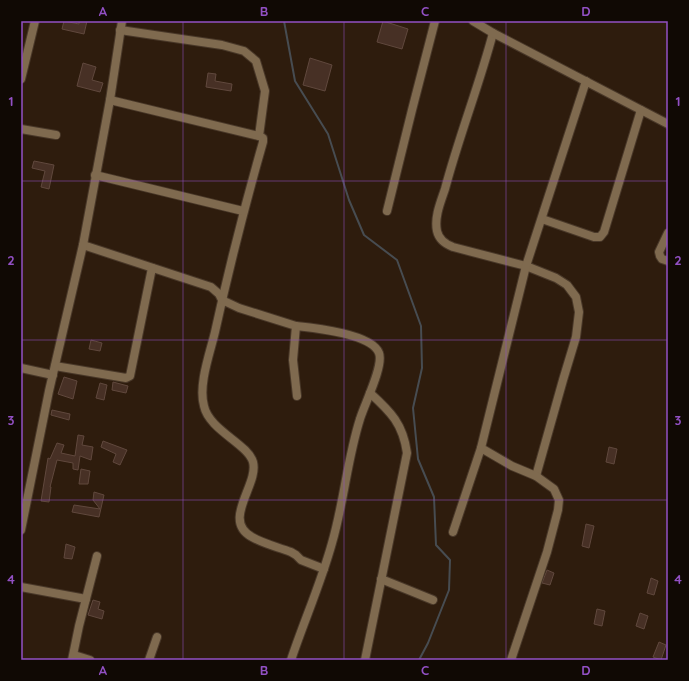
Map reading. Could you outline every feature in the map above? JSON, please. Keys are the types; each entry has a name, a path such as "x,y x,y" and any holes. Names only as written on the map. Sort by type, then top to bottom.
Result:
{"street":[{"path":"21,80 36,21"},
{"path":"21,530 53,375 83,245 110,100 122,21"},
{"path":"387,211 435,21"},
{"path":"472,21 668,124"},
{"path":"120,30 222,45 244,51 256,61 265,91 260,136 263,138 263,142 222,300 204,378 203,402 206,413 209,417 249,455 253,461 250,486 243,500 240,513 241,525 246,532 252,538 291,552 301,560 324,569"},
{"path":"493,33 487,57 455,153 438,212 437,230 439,238 445,244 526,266 556,278 567,284 576,297 579,312 576,337 536,476"},
{"path":"453,532 481,448 526,266 586,81"},
{"path":"110,100 260,136"},
{"path":"542,219 594,237 600,237 604,232 641,110"},
{"path":"21,130 56,135"},
{"path":"95,175 244,211"},
{"path":"668,234 659,252 662,259 668,261"},
{"path":"83,245 211,287 219,294 222,300 240,308 296,326 359,337 373,345 380,354 377,375 360,420 353,445 337,523 324,569 292,660"},
{"path":"55,366 126,378 130,376 152,268"},
{"path":"296,326 293,360 297,396"},
{"path":"21,368 53,375"},
{"path":"364,660 405,469 407,453 404,435 398,422 370,393"},
{"path":"481,448 512,466 536,476 554,489 559,500 558,510 547,552 511,660"},
{"path":"90,660 73,657 97,556"},
{"path":"381,579 433,600"},
{"path":"21,587 86,600"},
{"path":"149,660 157,637"}],"building":[{"path":"64,21 79,24 79,21 87,21 84,34 62,29"},
{"path":"383,21 408,29 402,49 377,42"},
{"path":"310,58 332,65 325,91 303,85"},
{"path":"83,63 96,67 92,80 103,83 100,92 77,86"},
{"path":"208,73 216,74 215,81 232,84 231,91 206,87"},
{"path":"34,161 54,165 49,189 41,187 45,171 32,168"},
{"path":"91,340 102,343 100,351 89,349"},
{"path":"64,377 77,381 73,399 58,394"},
{"path":"113,382 128,386 126,393 112,390"},
{"path":"100,383 107,385 104,400 96,398"},
{"path":"52,410 70,414 69,420 51,415"},
{"path":"78,435 84,436 82,445 93,447 91,460 80,456 78,470 73,469 73,463 57,460 50,487 49,502 41,501 48,458 50,459 57,443 64,445 61,453 75,456"},
{"path":"103,441 127,450 120,465 113,462 116,454 101,447"},
{"path":"609,447 617,449 614,464 606,462"},
{"path":"81,469 90,471 88,484 79,484"},
{"path":"94,492 104,495 99,517 72,512 74,505 100,509 93,500"},
{"path":"586,524 594,526 589,548 582,546"},
{"path":"66,544 75,547 72,559 64,558"},
{"path":"547,570 554,573 550,585 542,583"},
{"path":"651,578 658,581 654,595 647,593"},
{"path":"93,600 100,602 98,609 104,611 102,619 88,615"},
{"path":"597,609 605,611 602,626 594,624"},
{"path":"640,613 648,616 644,629 636,626"},
{"path":"659,642 666,645 661,660 653,657"}],"waterway":[{"path":"284,21 295,81 328,134 349,200 364,235 397,260 421,326 422,368 413,408 418,459 434,497 436,545 450,560 449,590 428,643 419,660"}]}
